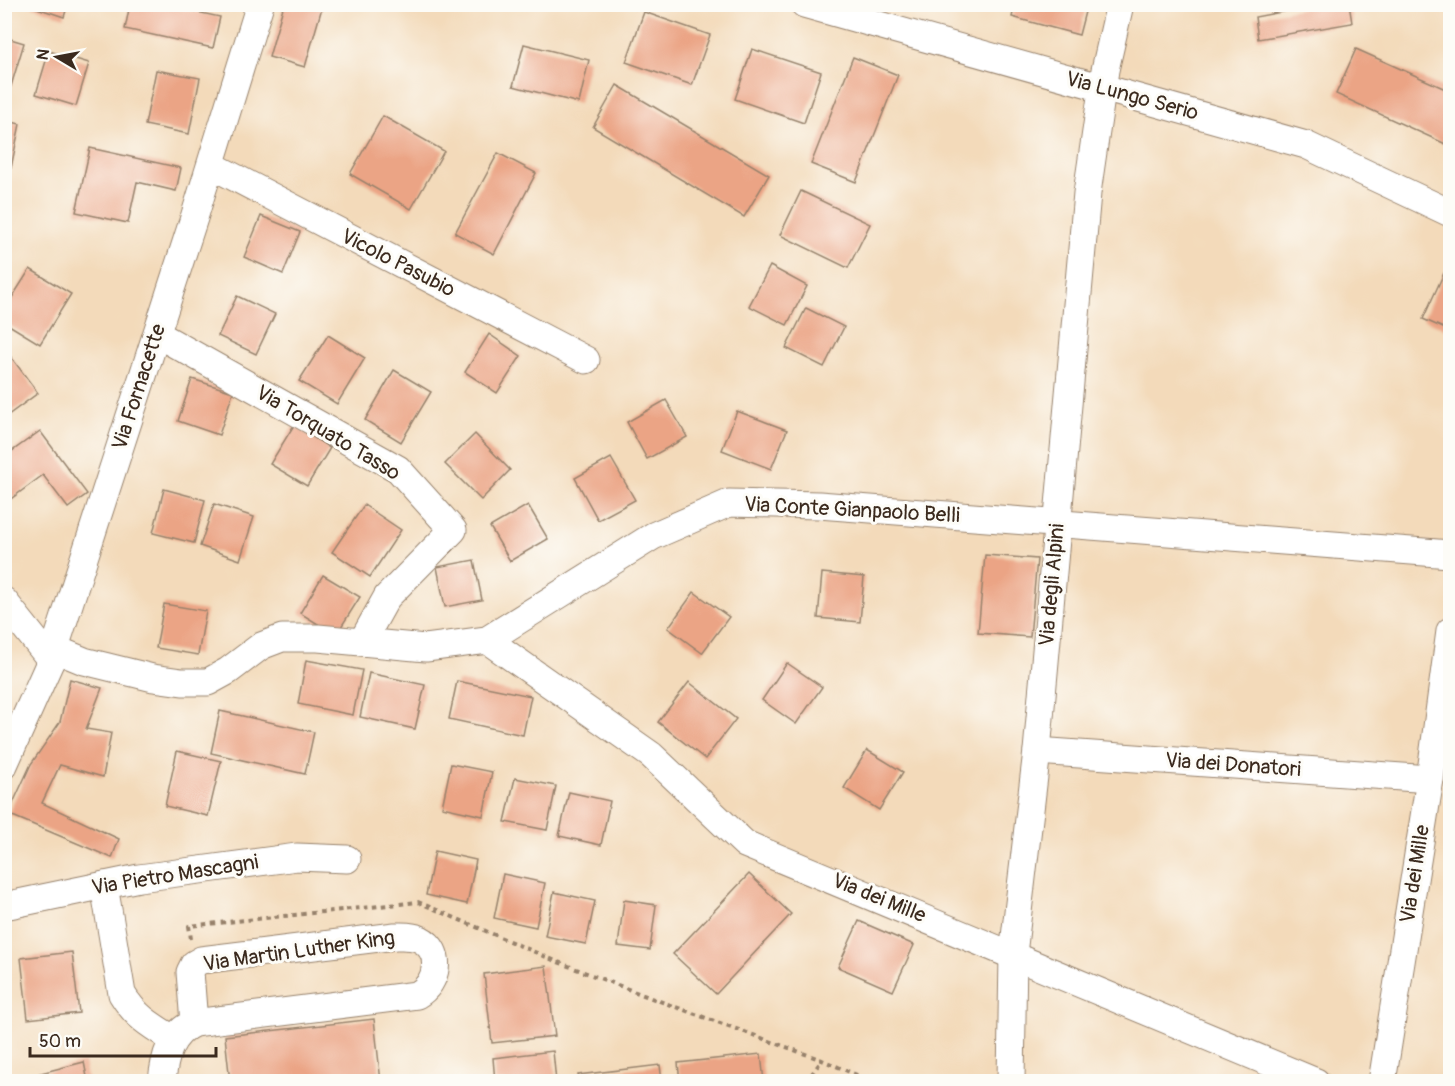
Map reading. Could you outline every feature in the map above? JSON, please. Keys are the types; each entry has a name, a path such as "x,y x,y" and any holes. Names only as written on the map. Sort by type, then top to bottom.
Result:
{"street":[{"name":"Via Fornacette","path":"4,765 53,654 211,165 260,4"},
{"name":"Via Lungo Serio","path":"804,4 878,15 1102,88 1306,145 1450,213"},
{"name":"Via degli Alpini","path":"1011,1082 1012,954 1037,751 1087,193 1102,88 1120,4"},
{"name":"Vicolo Pasubio","path":"211,165 586,360"},
{"name":"Via Torquato Tasso","path":"157,334 398,469 453,530 387,597 362,642"},
{"name":"Via Conte Gianpaolo Belli","path":"53,654 153,678 182,682 208,682 228,672 261,646 282,638 318,638 426,648 487,640 653,536 729,503 819,506 1450,554"},
{"path":"4,601 53,654"},
{"name":"Via dei Mille","path":"1382,1082 1430,779 1450,631"},
{"name":"Via dei Mille","path":"487,640 651,755 746,844 1316,1082"},
{"name":"Via dei Donatori","path":"1037,751 1430,779"},
{"name":"Via Pietro Mascagni","path":"4,906 139,878 297,856 347,859"},
{"path":"104,885 122,994 131,1009 141,1019 173,1039"},
{"name":"Via Martin Luther King","path":"395,936 417,938 424,942 433,954 434,978 425,990 417,995 194,1023 190,972 194,964 201,960 395,936"},
{"path":"162,1082 165,1060 173,1039 182,1028 194,1023"}],"path":[{"path":"192,947 189,926 418,902 558,962 822,1060 873,1082"},
{"path":"806,1082 822,1060"}],"building":[{"path":"25,4 68,4 64,17"},
{"path":"130,4 160,4 220,17 213,48 125,29"},
{"path":"284,4 323,4 305,67 269,57"},
{"path":"958,4 983,4 981,11"},
{"path":"1015,4 1087,4 1079,35 1012,17"},
{"path":"1325,4 1349,4 1352,23 1258,39 1255,17"},
{"path":"644,12 710,35 692,85 626,62"},
{"path":"4,37 24,43 11,86 4,84"},
{"path":"524,44 589,60 579,103 513,86"},
{"path":"752,49 821,72 804,123 735,99"},
{"path":"1356,49 1450,91 1450,146 1336,94"},
{"path":"49,51 89,63 76,106 36,94"},
{"path":"853,57 898,75 856,182 811,164"},
{"path":"156,70 200,78 189,134 145,125"},
{"path":"617,85 769,175 744,217 593,127"},
{"path":"383,116 444,151 411,209 350,174"},
{"path":"4,120 20,124 11,168 4,167"},
{"path":"90,148 181,168 176,191 137,182 128,223 76,212"},
{"path":"498,153 536,173 494,254 455,233"},
{"path":"801,191 870,224 848,268 780,235"},
{"path":"261,216 300,232 283,274 244,257"},
{"path":"770,266 807,286 787,325 749,306"},
{"path":"30,269 71,294 40,344 4,322 4,310"},
{"path":"1444,273 1450,276 1450,331 1423,319"},
{"path":"237,296 275,314 256,354 218,336"},
{"path":"806,308 844,327 824,367 786,348"},
{"path":"489,334 521,356 497,393 465,372"},
{"path":"328,335 365,358 337,404 299,381"},
{"path":"11,357 38,393 4,418 4,362"},
{"path":"394,370 431,392 401,442 365,420"},
{"path":"192,379 233,392 219,435 178,421"},
{"path":"666,400 687,437 647,459 627,422"},
{"path":"737,411 787,430 771,469 722,450"},
{"path":"294,425 330,448 307,486 270,464"},
{"path":"40,431 87,494 68,508 43,475 4,504 4,457"},
{"path":"475,434 510,470 481,500 445,464"},
{"path":"611,458 635,500 598,520 575,478"},
{"path":"164,489 205,500 194,543 153,533"},
{"path":"214,504 254,517 240,560 200,546"},
{"path":"364,505 401,530 370,577 332,552"},
{"path":"528,505 548,539 510,561 490,527"},
{"path":"985,555 1037,559 1030,637 978,633"},
{"path":"474,560 482,600 445,607 437,567"},
{"path":"822,573 864,577 860,622 818,618"},
{"path":"323,575 360,597 336,635 300,613"},
{"path":"694,592 729,617 702,653 668,628"},
{"path":"164,604 206,611 198,655 156,648"},
{"path":"306,660 362,670 353,715 298,704"},
{"path":"787,663 822,687 796,724 762,700"},
{"path":"369,673 425,685 415,729 360,717"},
{"path":"70,679 102,688 86,729 111,733 103,777 60,765 42,803 119,839 112,858 8,814 31,764 60,722"},
{"path":"457,681 531,696 523,735 449,719"},
{"path":"689,682 736,719 705,759 658,722"},
{"path":"220,711 314,732 305,774 211,753"},
{"path":"867,750 903,772 879,810 844,788"},
{"path":"177,751 221,761 208,816 165,806"},
{"path":"451,764 492,772 483,816 442,807"},
{"path":"515,778 556,786 547,830 505,822"},
{"path":"569,792 610,801 601,845 559,836"},
{"path":"435,851 476,860 467,904 426,895"},
{"path":"503,874 545,883 536,927 494,918"},
{"path":"749,874 791,914 716,994 673,954"},
{"path":"554,892 595,901 586,944 545,936"},
{"path":"624,900 656,905 650,950 618,946"},
{"path":"859,921 914,945 893,991 838,967"},
{"path":"72,952 79,1013 28,1019 21,958"},
{"path":"546,966 555,1036 492,1043 484,974"},
{"path":"374,1019 381,1082 230,1082 225,1036"},
{"path":"553,1051 556,1082 495,1082 493,1058"},
{"path":"761,1054 764,1082 680,1082 678,1063"},
{"path":"84,1062 88,1082 35,1082 33,1075"},
{"path":"660,1065 662,1082 579,1082 578,1075"}]}
